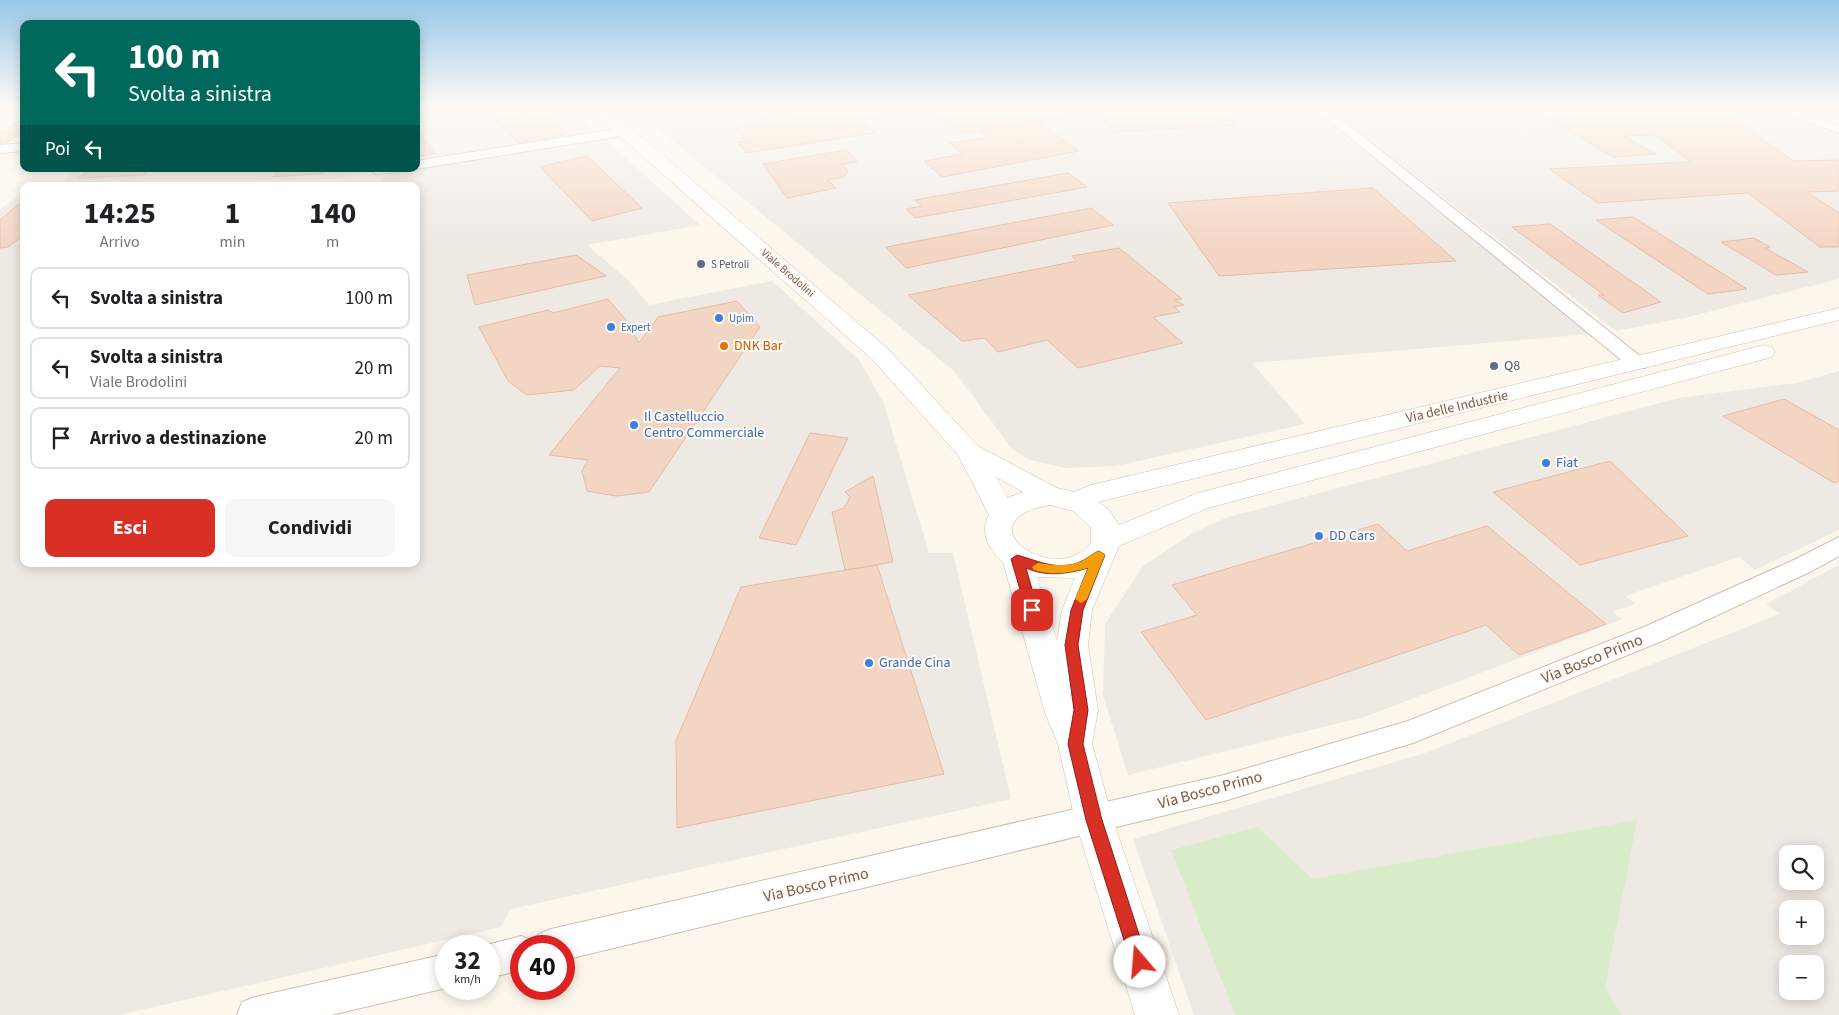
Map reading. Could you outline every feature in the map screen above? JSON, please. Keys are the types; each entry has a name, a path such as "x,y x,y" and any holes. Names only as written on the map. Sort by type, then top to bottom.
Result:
{"street":[{"path":"420,164 476,155"},
{"name":"Viale Brodolini","path":"654,155 880,354 969,452 1002,513"},
{"path":"1379,155 1638,364"},
{"name":"Via delle Industrie","path":"1064,499 1638,364 1839,314"},
{"name":"Via delle Industrie","path":"1103,547 1120,536 1198,502 1839,333"},
{"name":"Viale Brodolini","path":"969,452 1064,499"},
{"path":"1075,744 1081,710 1072,645 1077,610 1103,547 1106,527 1100,517 1064,499 1022,500 1011,505 1002,513 997,532 1000,542 1017,559 1033,566 1061,569 1087,564 1103,547"},
{"name":"Via Bosco Primo","path":"575,940 1224,788 1413,731 1653,634 1804,565 1839,545"},
{"path":"1017,559 1062,713 1075,744 1094,820 1156,1015"},
{"path":"255,1015 435,973"}],"shaded area":[{"path":"420,155 459,155 420,161"},
{"path":"502,155 623,155 700,225 587,245 627,279 649,305 772,281 860,361 884,404 929,553 953,553 1011,799 511,909 501,927 466,935 435,935 435,942 119,1015 0,1015 0,209 20,195 20,567 420,567 420,182 382,182 381,180 385,175 392,173 420,172 420,169"},
{"path":"691,155 1369,155 1590,334 1252,363 1305,424 1116,466 1065,468 1030,460 1013,450 954,371"},
{"path":"1389,155 1839,155 1839,279 1688,317 1616,331"},
{"path":"72,172 363,172 337,179 64,182"},
{"path":"1839,371 1839,530 1755,570 1739,557 1625,596 1636,604 1612,612 1623,619 1364,717 1128,775 1103,695 1105,624 1144,565 1193,533 1225,518 1679,398 1796,383"},
{"path":"1839,565 1839,1015 1194,1015 1133,839 1425,753 1780,614 1766,604"}],"green space":[{"path":"1637,820 1605,988 1622,1015 1235,1015 1171,850 1258,827 1312,879"}],"building":[{"path":"815,155 851,155 857,162 842,164 848,171 844,177 828,180 836,188 787,198 763,164"},
{"path":"955,155 1056,155 942,177 924,161"},
{"path":"1610,155 1636,155 1613,157"},
{"path":"1682,155 1785,155 1793,161 1839,160 1839,191 1807,192 1839,213 1839,247 1820,247 1748,193 1598,203 1549,169 1691,162"},
{"path":"587,156 642,208 592,221 540,167"},
{"path":"86,172 148,172 144,175 79,178"},
{"path":"276,172 325,172 324,173 273,177"},
{"path":"1068,173 1087,187 915,218 906,209 922,206 915,200"},
{"path":"1373,188 1456,261 1219,276 1168,203"},
{"path":"20,204 20,238 8,247 0,248 0,220"},
{"path":"1091,208 1113,225 906,268 886,247"},
{"path":"1633,217 1747,289 1708,294 1596,220"},
{"path":"1550,224 1661,302 1623,313 1598,295 1604,295 1512,227"},
{"path":"1754,238 1770,247 1765,248 1808,272 1776,275 1721,242"},
{"path":"1119,248 1182,299 1175,300 1184,305 1173,307 1180,312 1153,317 1183,343 1078,368 1047,340 998,352 985,338 962,341 908,295 1077,261 1072,256"},
{"path":"576,255 606,276 475,305 467,275"},
{"name":"Il Castelluccio Centro Commerciale","path":"608,299 627,321 639,343 658,317 737,301 760,327 649,492 616,496 587,491 582,471 588,460 549,455 620,368 600,366 574,390 527,395 508,381 479,327 548,310 553,313"},
{"path":"1784,399 1839,430 1839,481 1834,483 1723,416"},
{"path":"810,433 848,438 796,545 759,538"},
{"path":"1610,461 1688,536 1580,565 1493,492"},
{"path":"873,476 893,562 845,570 832,512 844,508 850,497 845,492"},
{"path":"1378,524 1407,551 1487,526 1606,624 1519,655 1486,625 1206,720 1141,632 1197,615 1172,585"},
{"path":"877,565 944,774 677,828 676,741 741,587"}],"slow traffic":[{"path":"1038,567 1052,570 1070,569 1087,564 1099,555 1081,599"}],"place":[{"name":"S Petroli","path":"701,264"},
{"name":"Upim","path":"719,318"},
{"name":"Expert","path":"611,327"},
{"name":"DNK Bar","path":"724,346"},
{"name":"Q8","path":"1494,366"},
{"name":"Il Castelluccio Centro Commerciale","path":"634,425"},
{"name":"Fiat","path":"1546,463"},
{"name":"DD Cars","path":"1319,536"},
{"name":"Grande Cina","path":"869,663"}],"route":[{"path":"1032,610 1017,559 1033,566 1052,570 1070,569 1087,564 1099,555 1077,610 1072,645 1081,710 1075,744 1094,820 1140,962"}]}
